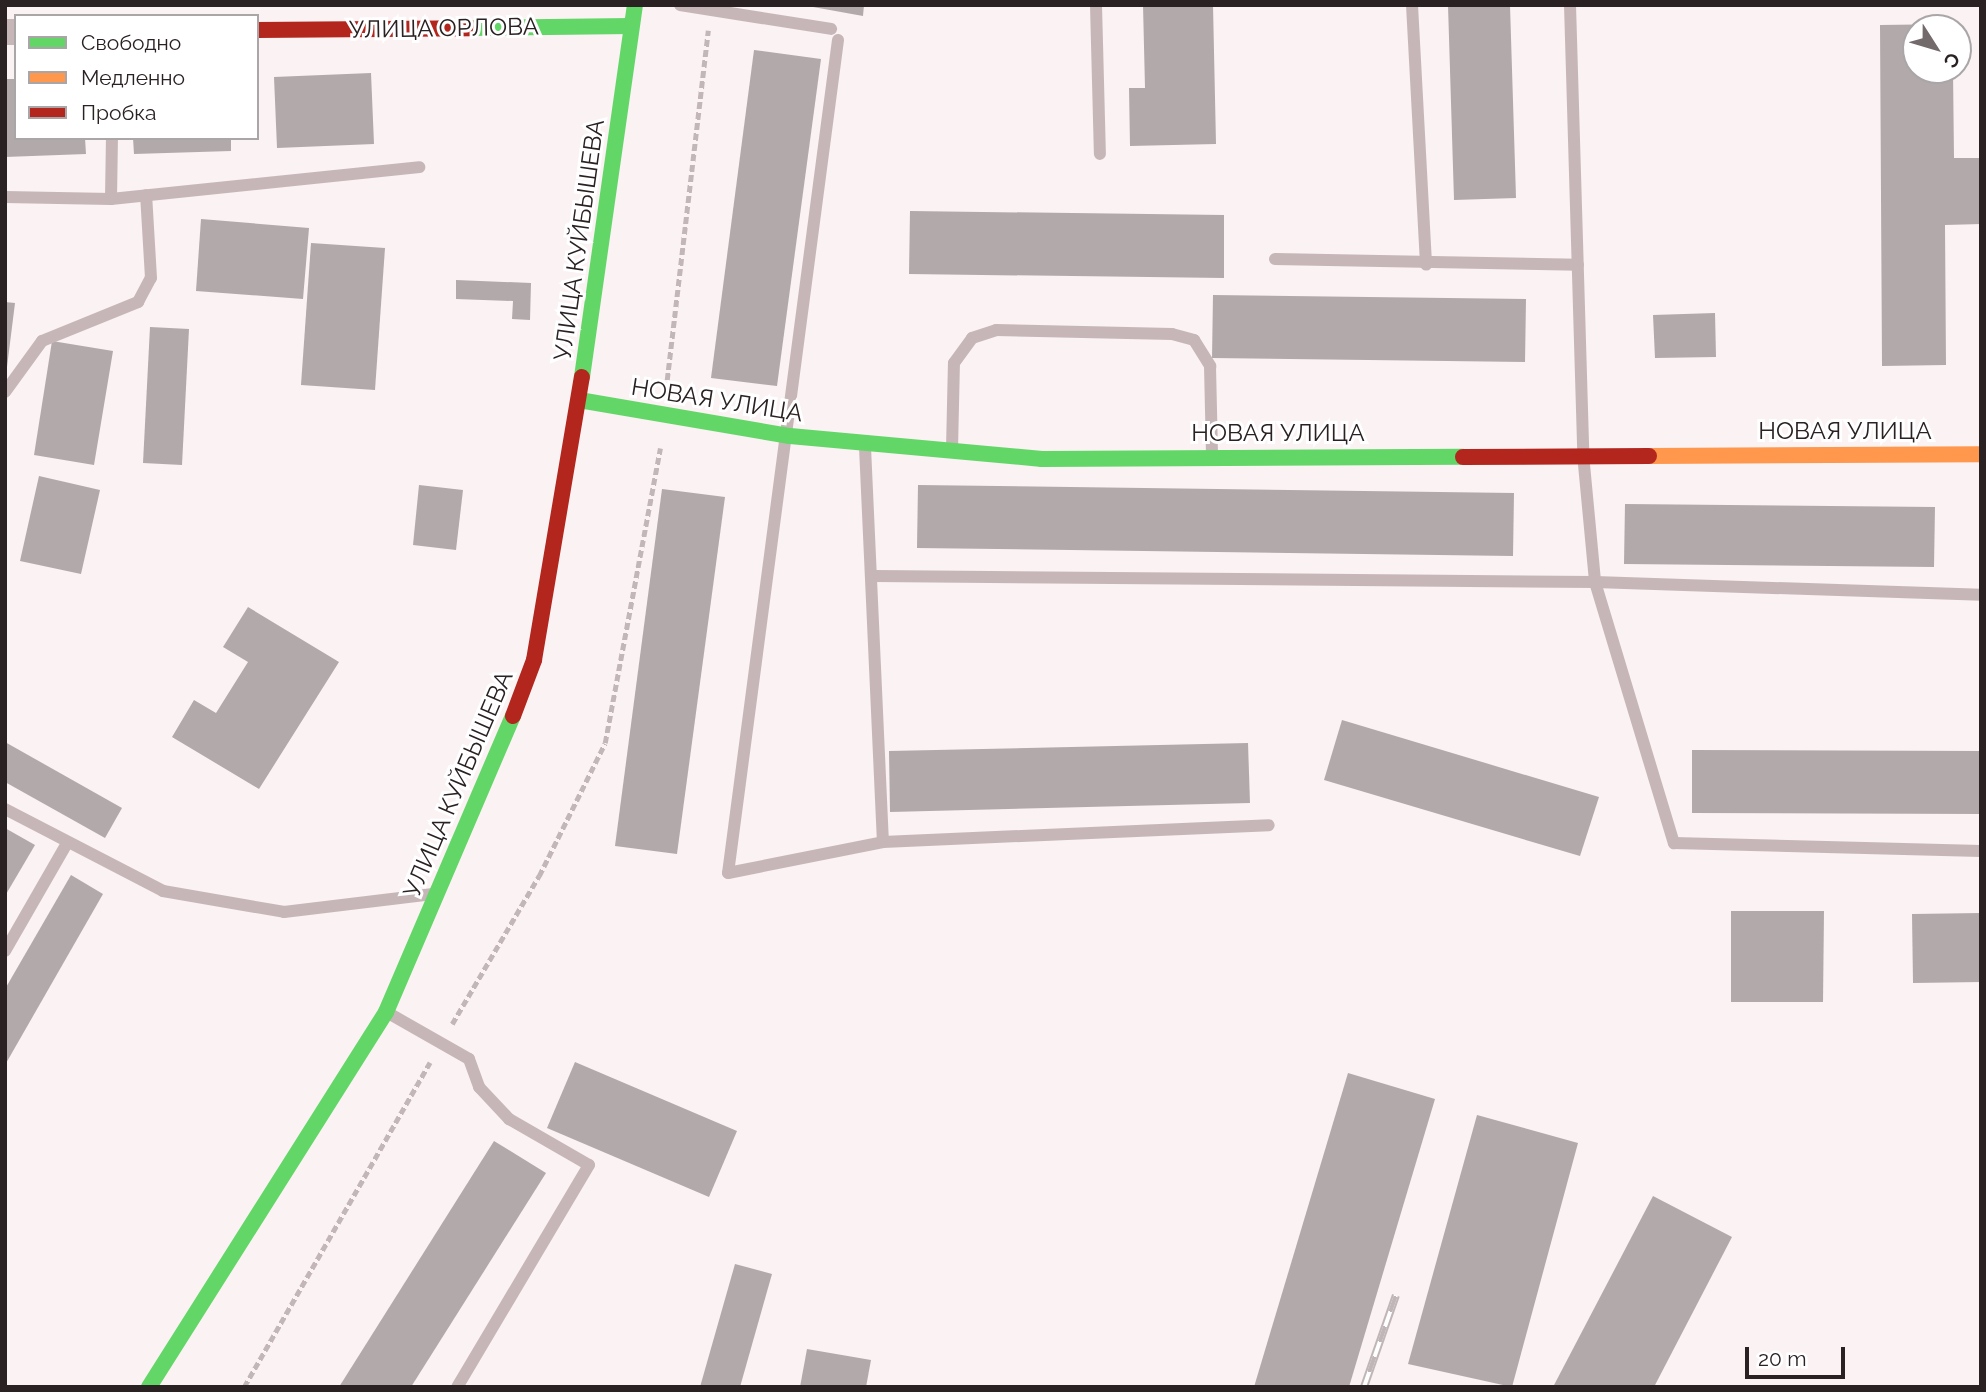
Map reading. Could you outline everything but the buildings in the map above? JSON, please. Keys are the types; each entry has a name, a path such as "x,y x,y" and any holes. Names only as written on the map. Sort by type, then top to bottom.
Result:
{"street":[{"name":"УЛИЦА КУЙБЫШЕВА","path":"149,1387 386,1012 436,894 483,797 534,660 579,400 635,5"},
{"name":"УЛИЦА ОРЛОВА","path":"259,30 303,23 631,26"},
{"name":"НОВАЯ УЛИЦА","path":"579,400 790,436 1042,459 1583,454 1981,454"}],"lane":[{"path":"680,5 835,34 790,436 729,873 883,842 1269,825"},
{"path":"1096,5 1100,154"},
{"path":"1412,5 1426,265"},
{"path":"1570,5 1583,454 1595,582 1674,843 1981,851"},
{"path":"111,199 112,140"},
{"path":"5,197 111,199 418,167"},
{"path":"5,392 42,341 138,302 151,278 146,195"},
{"path":"1275,260 1426,265 1578,265"},
{"path":"952,451 954,363 972,338 996,330 1194,340 1210,366 1212,457"},
{"path":"865,444 876,576 883,842"},
{"path":"876,576 1595,582 1981,595"},
{"path":"5,809 66,845 163,891 284,912 436,894"},
{"path":"5,951 66,845"},
{"path":"386,1012 469,1059 479,1087 509,1119 589,1165 457,1387"}],"path":[{"path":"244,1387 440,1043 539,876 605,743 659,467 710,10"}],"railway":[{"path":"1364,1387 1396,1295"}],"traffic: fast":[{"path":"582,377 635,5"},
{"path":"471,28 631,26"},
{"path":"579,400 790,436 1042,459 1463,457"},
{"path":"149,1387 386,1012 513,716"}],"traffic: slow":[{"path":"1649,456 1981,454"}],"traffic: jam":[{"path":"259,30 471,28"},
{"path":"513,716 534,660 582,377"},
{"path":"1463,457 1649,456"}]}
